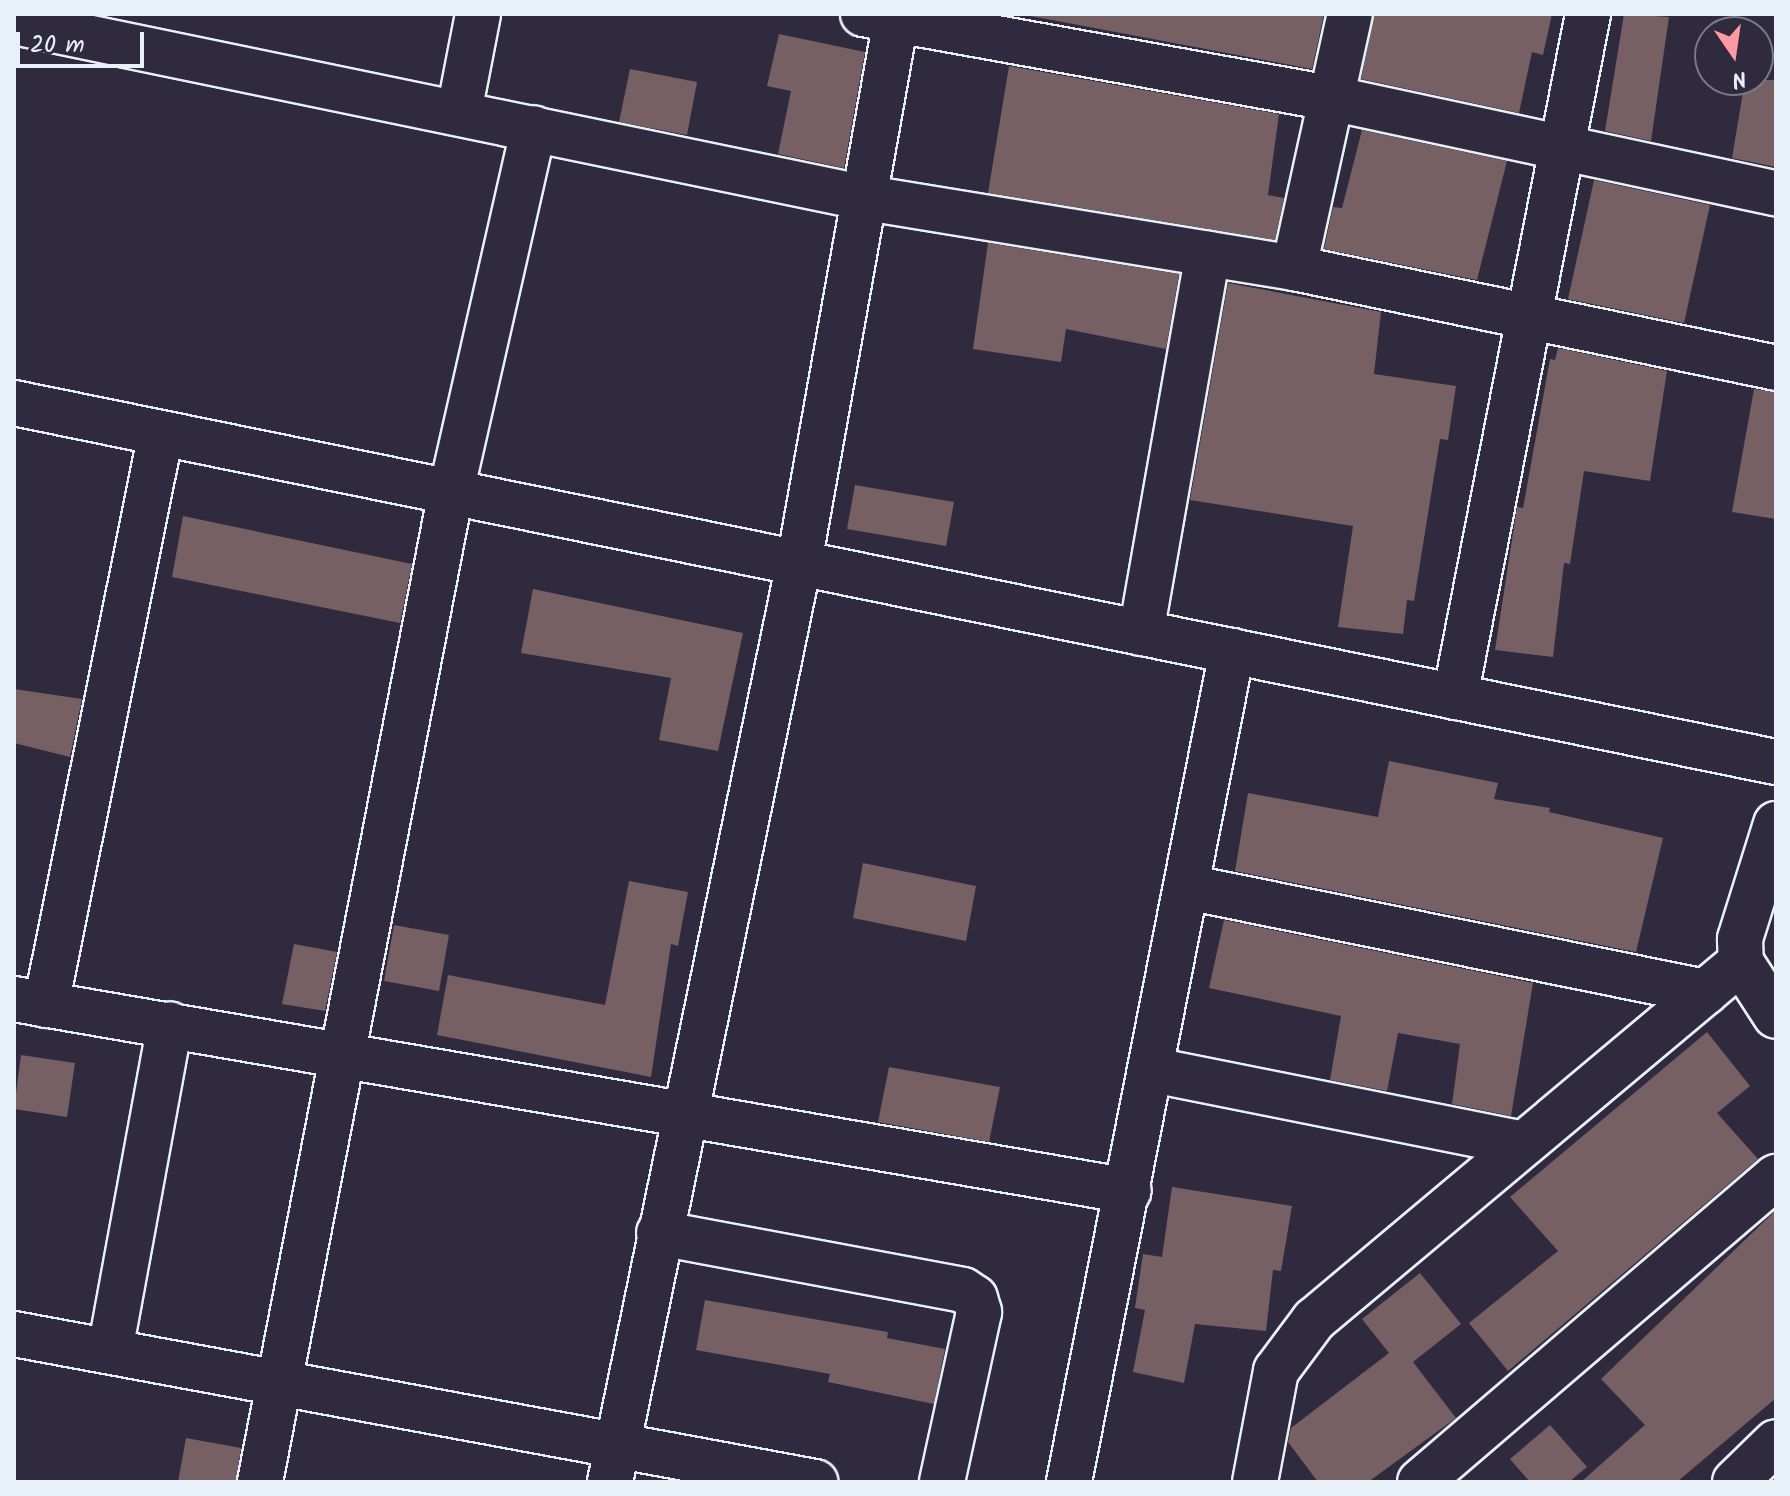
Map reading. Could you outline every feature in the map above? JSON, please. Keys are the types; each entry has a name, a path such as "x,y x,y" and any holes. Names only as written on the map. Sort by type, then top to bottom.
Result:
{"street":[{"path":"459,112 478,14"},
{"path":"1294,268 1350,14"},
{"path":"1455,697 1588,14"},
{"path":"614,1462 682,1116 799,563 861,197 885,16 1331,98 1776,193"},
{"path":"14,22 861,197 1294,268 1776,368"},
{"path":"260,1482 283,1382 340,1053 451,492 534,128"},
{"path":"1141,633 1208,254"},
{"path":"14,403 1776,762"},
{"path":"161,433 30,1002 1129,1191"},
{"path":"1069,1482 1153,1070 1232,651"},
{"path":"1776,824 1740,939 1741,962 1776,1016"},
{"path":"1187,887 1705,992"},
{"path":"1255,1482 1267,1401 1291,1345 1314,1320 1741,962"},
{"path":"110,1351 170,1024"},
{"path":"1153,1070 1523,1144"},
{"path":"1420,1482 1776,1177"},
{"path":"659,1233 963,1290 975,1298 979,1312 942,1482"},
{"path":"14,1334 283,1382 614,1462 815,1482"},
{"path":"1735,1482 1776,1442"}],"building":[{"path":"1020,14 1324,14 1312,69"},
{"path":"1374,14 1552,14 1543,55 1532,52 1519,113 1361,79"},
{"path":"1624,14 1669,17 1651,141 1605,131"},
{"path":"779,34 865,52 844,168 778,154 791,91 767,86"},
{"path":"1009,66 1279,114 1268,195 1284,198 1275,240 988,193"},
{"path":"630,69 697,82 687,135 619,122"},
{"path":"1776,80 1776,167 1732,158 1742,96 1774,96"},
{"path":"1362,130 1507,161 1477,280 1324,249 1333,207 1342,208"},
{"path":"1594,180 1710,205 1684,323 1568,299"},
{"path":"988,243 1179,274 1166,349 1066,329 1061,362 973,349"},
{"path":"1228,283 1381,312 1374,374 1456,386 1448,440 1440,439 1414,601 1407,600 1403,634 1338,627 1353,526 1190,500"},
{"path":"1558,348 1667,371 1650,481 1584,471 1570,564 1564,563 1553,657 1495,650 1517,507 1523,508 1550,359 1555,360"},
{"path":"1754,389 1776,392 1776,519 1732,512"},
{"path":"855,485 954,502 946,546 847,529"},
{"path":"183,516 412,564 400,623 172,577"},
{"path":"533,589 743,633 718,751 659,740 671,678 521,653"},
{"path":"14,689 82,699 70,757 14,743"},
{"path":"1389,761 1498,783 1494,799 1550,808 1549,812 1663,838 1636,952 1235,871 1248,793 1378,817"},
{"path":"863,863 976,886 966,941 853,918"},
{"path":"629,881 688,892 678,946 671,944 651,1077 437,1035 448,975 605,1005"},
{"path":"1224,920 1533,983 1511,1116 1452,1104 1460,1044 1398,1033 1387,1091 1330,1080 1341,1016 1209,988"},
{"path":"394,925 449,935 439,991 384,981"},
{"path":"294,944 337,952 325,1011 282,1004"},
{"path":"1707,1032 1750,1086 1717,1113 1758,1159 1508,1371 1469,1323 1558,1251 1510,1197"},
{"path":"21,1055 75,1063 67,1117 14,1109"},
{"path":"889,1067 1000,1087 989,1142 878,1122"},
{"path":"1172,1187 1292,1206 1281,1271 1273,1270 1266,1331 1195,1324 1184,1383 1133,1372 1145,1310 1135,1308 1143,1254 1162,1257"},
{"path":"1776,1210 1776,1398 1677,1482 1581,1482 1645,1425 1601,1379"},
{"path":"1420,1273 1461,1324 1413,1362 1456,1418 1368,1482 1318,1482 1288,1442 1291,1428 1389,1353 1362,1319"},
{"path":"705,1300 888,1332 887,1338 945,1349 934,1404 828,1382 830,1374 696,1350"},
{"path":"1550,1425 1587,1467 1569,1482 1530,1482 1510,1459"},
{"path":"186,1438 241,1448 236,1482 178,1482"}]}
